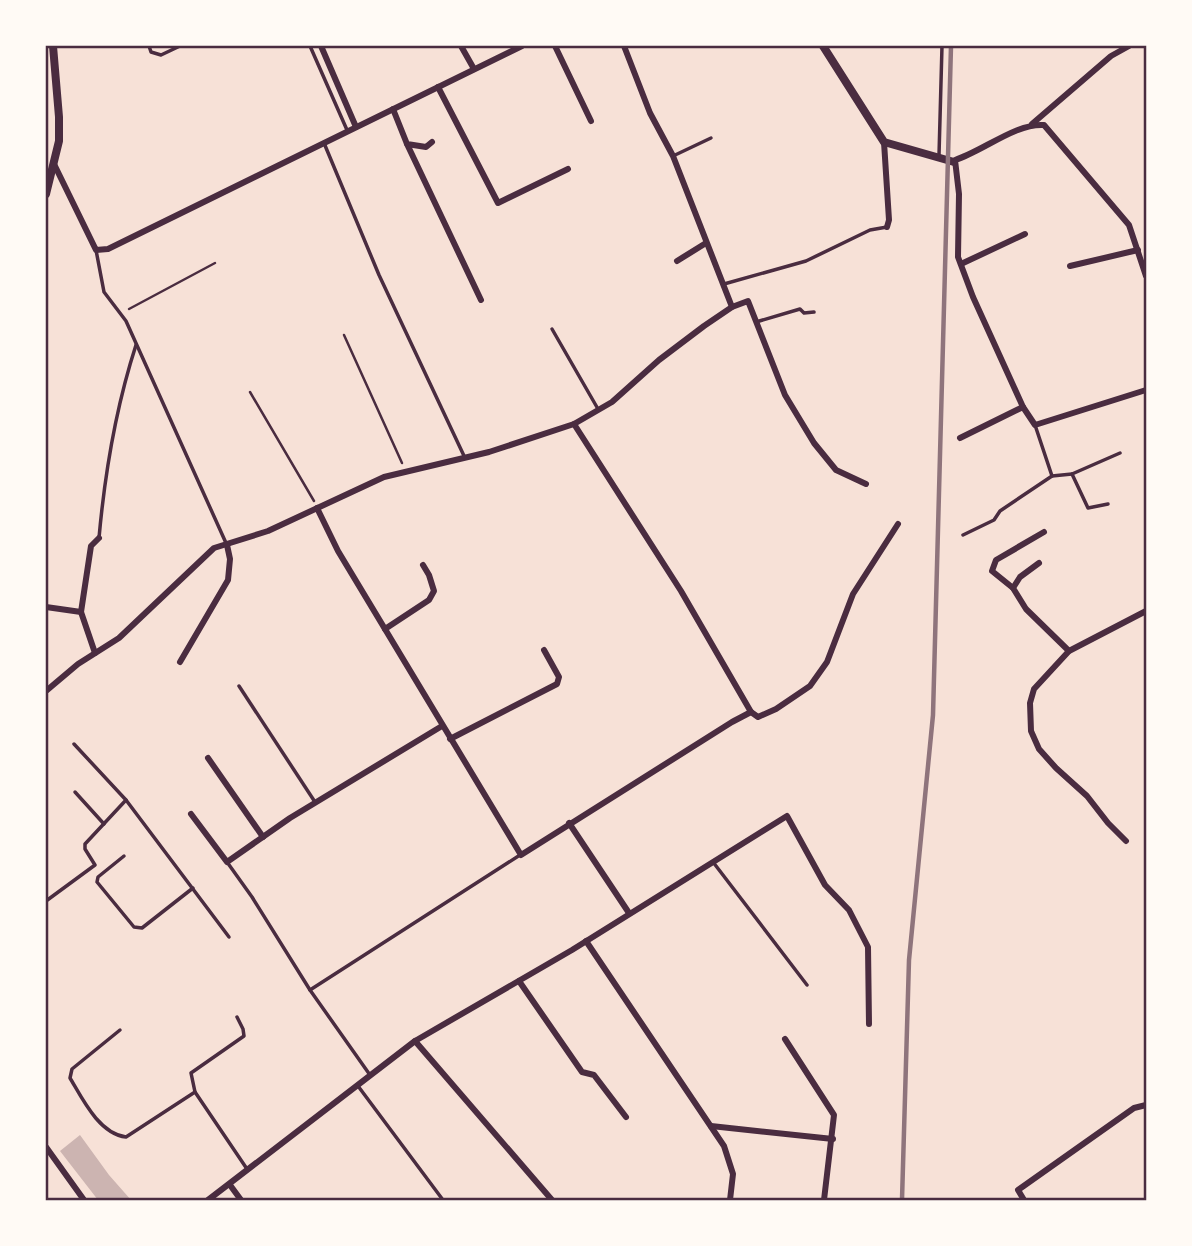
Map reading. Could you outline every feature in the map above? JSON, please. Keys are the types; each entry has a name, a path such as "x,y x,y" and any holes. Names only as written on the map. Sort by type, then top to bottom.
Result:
{"street":[{"path":"46,194 59,141 53,46"},
{"path":"321,46 356,127"},
{"path":"461,46 474,69"},
{"path":"54,164 96,250 108,249 512,48 522,46"},
{"path":"555,46 591,121"},
{"path":"624,46 650,113 673,156 732,307"},
{"path":"823,46 887,143 887,227"},
{"path":"887,143 954,162 1032,124 1111,56 1129,46"},
{"path":"438,87 498,203 568,169"},
{"path":"393,109 481,300"},
{"path":"1032,124 1044,124 1129,225 1146,276"},
{"path":"407,144 426,147 432,142"},
{"path":"954,162 959,194 958,257 973,297 1023,407 1035,425 1146,390"},
{"path":"961,264 1025,234"},
{"path":"677,261 706,243"},
{"path":"1070,266 1138,250"},
{"path":"46,691 119,638 215,548 268,531 359,487 406,471 465,458 574,424 611,402 659,360 732,307 748,301 785,395 814,443 836,470 866,484"},
{"path":"960,438 1023,407"},
{"path":"574,424 681,591 751,712 758,717 810,687 827,662 853,594 898,524"},
{"path":"317,508 338,551 521,855 751,712"},
{"path":"1044,532 996,560 992,570 1013,588 1027,609 1069,651"},
{"path":"95,653 81,612 91,546 99,538"},
{"path":"180,662 228,580 230,559 227,545"},
{"path":"1013,588 1020,577 1039,563"},
{"path":"384,629 429,600 434,591 423,565"},
{"path":"46,607 81,612"},
{"path":"1126,841 1087,796 1039,749 1031,731 1031,704 1034,689 1069,651 1146,611"},
{"path":"450,739 556,684 559,677 544,650"},
{"path":"191,814 227,862 316,802 442,726"},
{"path":"208,758 263,836"},
{"path":"208,1200 415,1041 586,941 787,816 825,885 849,910 868,947 869,1024"},
{"path":"569,824 629,913"},
{"path":"586,941 724,1146 733,1174 730,1200"},
{"path":"519,981 582,1072 594,1075 626,1117"},
{"path":"785,1039 834,1115 824,1200"},
{"path":"415,1041 552,1200"},
{"path":"1024,1200 1018,1190 1134,1108 1146,1104"},
{"path":"711,1126 832,1139"},
{"path":"46,1149 84,1200"},
{"path":"230,1185 241,1200"}],"lane":[{"path":"149,46 151,52 161,55 180,46"},
{"path":"310,46 348,131"},
{"path":"937,156 942,46"},
{"path":"46,78 55,76"},
{"path":"673,156 711,138"},
{"path":"324,143 379,275 465,458"},
{"path":"724,284 806,261 870,230 887,227"},
{"path":"96,250 104,292 126,321 227,545"},
{"path":"756,322 800,309 804,313 814,312"},
{"path":"552,329 598,409"},
{"path":"99,538 104,477 117,405 136,344"},
{"path":"1035,425 1052,476"},
{"path":"963,535 994,520 1000,511 1052,476 1072,474 1120,453"},
{"path":"1072,474 1088,508 1108,504"},
{"path":"239,686 316,802"},
{"path":"74,744 126,800 229,937"},
{"path":"75,792 104,824"},
{"path":"46,901 95,865 84,846 126,800"},
{"path":"310,990 521,855"},
{"path":"124,856 98,877 97,882 134,927 142,928 192,888"},
{"path":"227,862 253,897 310,990 370,1075"},
{"path":"713,862 807,985"},
{"path":"237,1017 244,1035 191,1073 195,1092 248,1171"},
{"path":"120,1030 72,1069 70,1077 93,1116 119,1136 126,1137 195,1092"},
{"path":"357,1085 443,1200"}],"path":[{"path":"120,314 215,263"},
{"path":"344,335 406,471"},
{"path":"250,392 317,508"}],"building":[{"path":"80,1135 131,1200 98,1200 60,1151"}],"railway":[{"path":"902,1200 909,960 933,715 951,46"}]}
